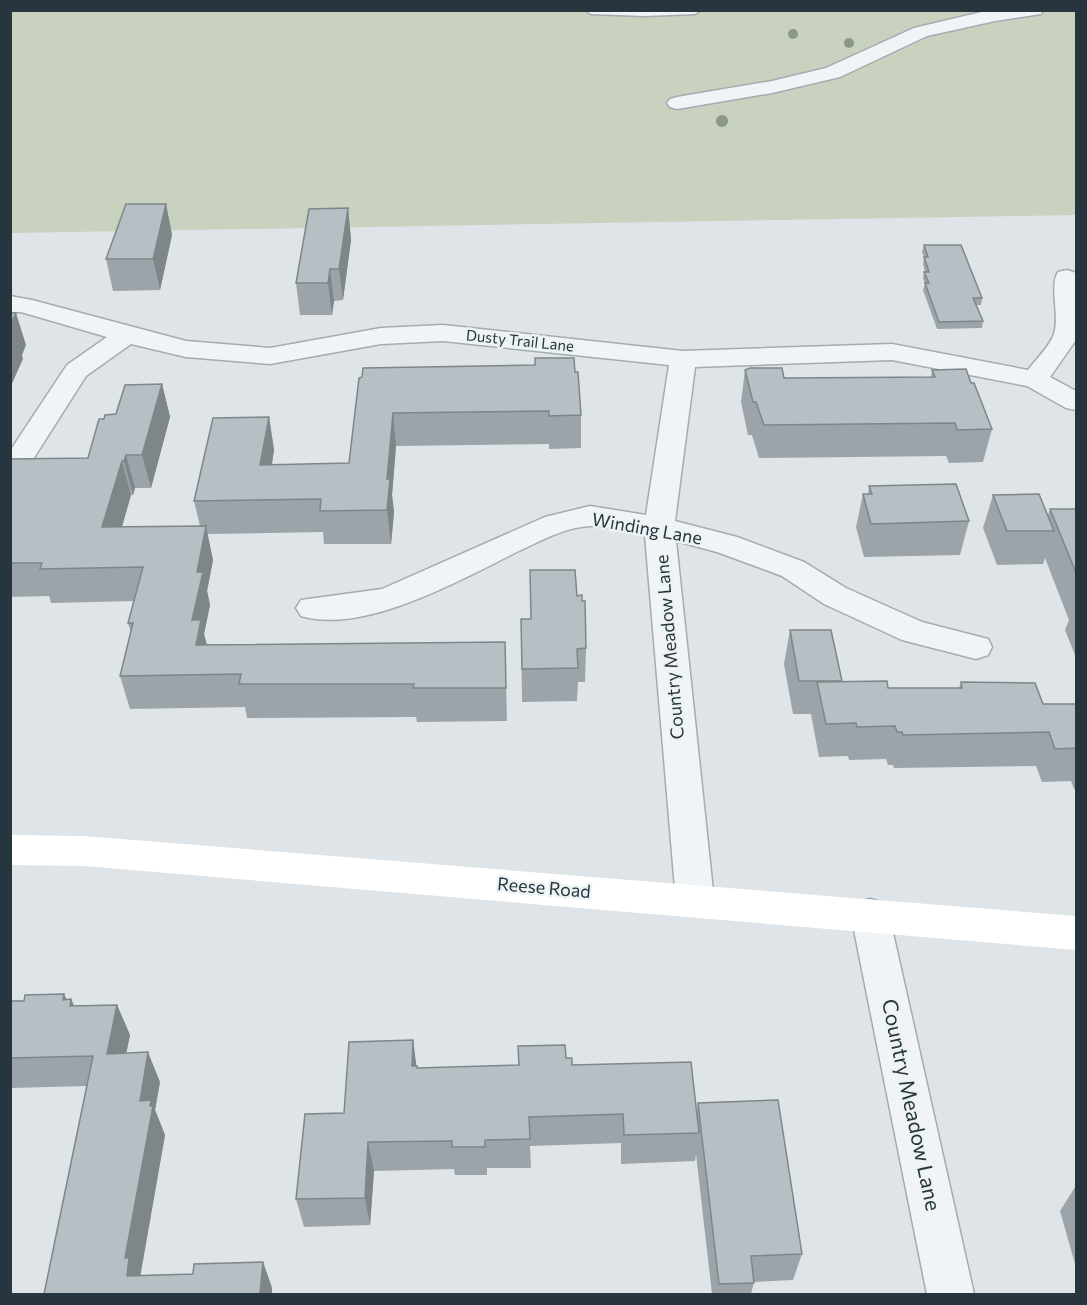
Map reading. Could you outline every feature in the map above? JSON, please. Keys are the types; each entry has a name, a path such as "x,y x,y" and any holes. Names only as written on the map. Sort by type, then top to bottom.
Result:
{"main road":[{"name":"Reese Road","path":"10,850 84,851 1077,933"}],"street":[{"path":"677,103 772,87 833,73 921,32 995,15 1034,10"},
{"path":"1035,379 1067,335 1069,306 1067,277"},
{"name":"Dusty Trail Lane","path":"10,304 23,305 127,335 186,349 270,356 381,336 443,333 683,359 892,352 1035,379 1077,402"},
{"path":"20,458 76,371 127,335"},
{"name":"Country Meadow Lane","path":"683,359 659,527 694,900"},
{"name":"Winding Lane","path":"312,608 352,606 389,599 545,527 590,516 659,527 726,544 793,569 860,609 914,632 976,647"},
{"name":"Country Meadow Lane","path":"870,915 951,1294"}],"lane":[{"path":"591,10 695,10"}],"green space":[{"path":"10,11 1076,11 1076,215 11,233"}],"building":[{"path":"126,204 166,204 153,259 106,259"},
{"path":"348,208 339,269 330,269 328,283 296,283 309,209"},
{"path":"924,245 961,245 982,298 973,298 983,321 939,322 925,283 929,283 924,272 929,272 924,257 928,257"},
{"path":"10,313 16,313 10,325"},
{"path":"535,358 574,358 575,372 578,372 581,415 549,416 549,411 393,413 387,479 390,479 387,510 320,511 321,499 194,501 213,418 269,417 260,465 349,463 359,378 362,377 363,368 535,365"},
{"path":"782,368 784,378 935,377 932,370 966,369 992,429 957,430 955,423 764,425 756,402 753,402 745,370"},
{"path":"162,384 142,455 126,455 122,461 102,527 206,526 197,572 203,572 192,620 201,620 196,645 505,642 506,688 413,688 414,684 239,684 241,674 120,676 133,623 128,623 143,567 40,569 42,563 10,563 10,459 88,458 99,419 104,419 105,415 116,414 125,385"},
{"path":"956,484 969,521 871,524 863,494 872,494 869,486"},
{"path":"1039,494 1054,531 1007,531 993,495"},
{"path":"1050,509 1077,509 1077,575"},
{"path":"530,570 575,570 577,596 582,595 582,601 585,601 586,648 577,649 578,668 522,669 521,619 531,619"},
{"path":"790,630 831,630 842,681 799,681"},
{"path":"887,681 888,688 962,688 961,682 1035,683 1043,704 1077,704 1077,748 1055,749 1049,732 903,735 902,732 897,732 895,726 857,727 856,723 826,724 817,682"},
{"path":"64,994 63,1000 71,999 70,1006 117,1005 107,1054 148,1052 140,1101 151,1100 150,1106 153,1106 125,1258 129,1258 127,1276 193,1274 194,1264 263,1262 260,1294 44,1294 93,1056 10,1058 10,1001 24,1001 25,995"},
{"path":"413,1040 412,1066 417,1066 417,1068 519,1065 518,1046 565,1045 566,1058 572,1058 572,1065 691,1062 699,1133 624,1135 623,1114 529,1117 530,1139 485,1140 485,1147 452,1147 452,1141 368,1142 365,1198 296,1199 305,1114 344,1113 349,1042"},
{"path":"778,1100 802,1254 751,1256 754,1283 719,1284 698,1103"}]}
